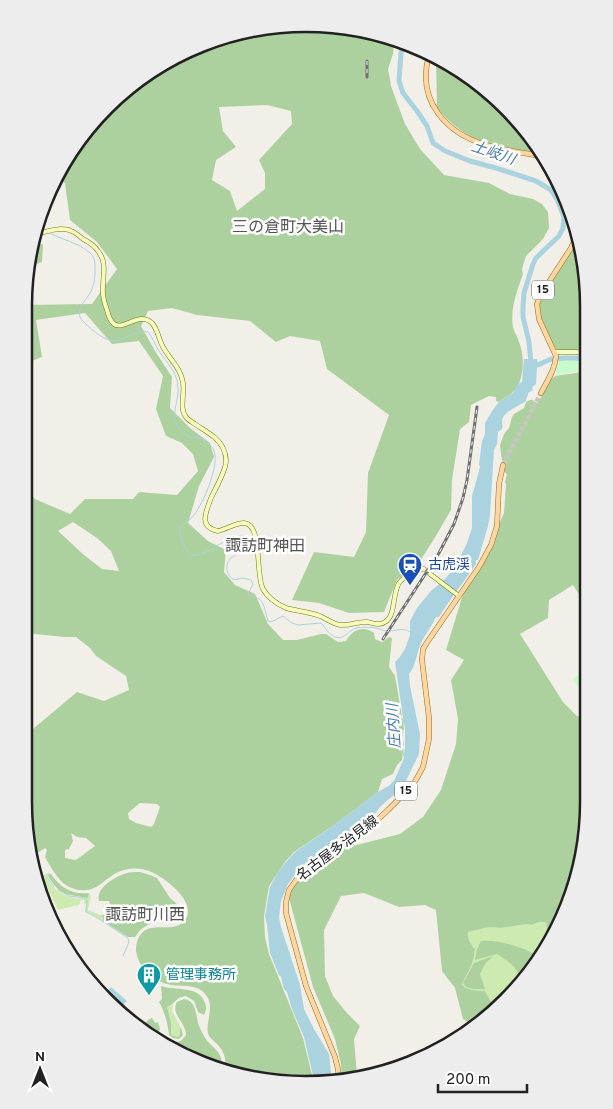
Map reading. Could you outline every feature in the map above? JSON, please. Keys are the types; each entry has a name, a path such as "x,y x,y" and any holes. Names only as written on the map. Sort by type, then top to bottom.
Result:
{"main road":[{"path":"428,61 426,72 429,96 436,111 446,122 463,135 482,144 535,155"},
{"path":"43,233 63,229 74,232 99,251 104,271 103,297 107,312 116,326 143,319 148,320 155,327 164,348 182,377 183,408 186,418 215,438 220,443 226,456 226,466 205,512 206,524 218,531 244,523 253,528 257,541 260,581 263,589 275,602 284,607 318,616 338,625 364,622 382,624 390,617 395,592 400,582 416,570 424,569"},
{"name":"15","path":"541,392 556,363 555,354 537,314 537,304 541,294 573,244"},
{"path":"555,354 580,353"},
{"name":"名古屋多治見線","path":"338,1074 335,1057 306,986 286,913 287,896 291,886 299,876 379,820 413,785 423,767 430,730 422,671 422,653 428,640 483,561 496,531 499,484 503,465"},
{"path":"431,575 458,596"}],"green space":[{"path":"289,33 324,33 360,38 394,47 388,69 391,86 405,124 420,149 444,175 489,183 510,194 533,199 542,204 548,212 549,228 543,239 526,256 522,269 523,274 513,307 513,327 521,348 523,362 522,376 512,393 499,402 496,401 496,397 489,396 471,405 469,422 460,429 452,480 451,510 420,561 397,580 384,612 349,613 319,603 292,600 314,552 354,557 366,532 368,473 389,415 327,369 320,341 290,336 276,342 250,321 197,315 172,308 148,311 141,326 172,377 170,408 190,428 210,443 214,457 199,486 188,523 208,541 226,550 224,572 235,585 255,594 268,624 283,640 297,640 326,634 338,642 346,641 351,634 362,629 374,633 375,639 382,642 389,637 392,638 389,667 395,676 404,728 402,760 397,765 393,774 382,779 378,792 294,852 269,886 264,916 265,937 269,954 303,1038 312,1076 271,1074 225,1064 224,1053 209,1036 210,1003 205,993 196,988 163,983 148,974 143,968 136,949 141,934 152,928 177,926 187,916 188,908 185,900 172,885 156,874 145,870 132,869 116,873 94,888 80,890 66,885 57,876 45,857 47,850 45,848 38,853 32,802 32,730 77,692 104,701 129,690 126,676 96,656 90,648 76,637 32,634 32,495 35,499 70,514 85,499 133,499 139,492 177,495 198,471 193,454 182,443 166,436 156,409 163,376 139,341 112,344 85,313 36,320 42,357 32,361 32,305 92,304 117,269 97,242 70,220 65,183 63,182 69,169 100,126 126,100 170,69 218,47 253,38","holes":["267,105 291,111 292,124 259,160 265,173 265,189 237,211 230,191 212,180 216,160 236,147 223,131 219,107","73,522 97,538 111,551 119,571 102,569 58,531","140,803 157,804 160,807 154,824 151,827 129,819 128,813","71,833 77,837 86,838 95,846 76,860 65,858 65,850 69,849 73,841"]},
{"path":"436,65 487,100 513,126 533,153 482,142 461,130 437,108"},
{"path":"40,243 43,245 42,262 36,264"},
{"path":"573,247 580,289 580,350 556,349 543,322 539,305 550,283"},
{"path":"558,361 580,361 580,371 555,375"},
{"path":"580,372 580,593 573,585 549,600 548,618 520,634 563,702 577,716 580,717 580,820 575,856 566,891 548,932 546,922 538,922 532,925 526,924 501,928 490,927 468,932 469,939 475,949 471,965 462,985 470,989 485,991 492,1004 469,1023 463,1019 455,988 442,971 436,910 425,905 399,907 364,893 341,896 324,930 325,976 333,996 360,1026 354,1039 357,1072 342,1074 335,1039 313,987 289,898 293,886 299,878 341,849 400,834 423,817 441,790 456,744 458,719 451,680 464,660 446,650 463,594 485,561 504,513 507,474 504,472 507,462 502,461 500,445 514,414 524,408 526,402 530,400 534,400 527,405 533,401 538,403 551,379 555,376"},
{"path":"580,674 580,688 579,687 573,679"},
{"path":"140,872 157,878 170,898 177,904 181,915 176,920 154,921 140,930 135,937 128,937 103,921 102,916 106,914 110,904 109,901 99,901 99,896 106,884 115,878 128,873"},
{"path":"49,874 58,883 71,891 89,893 88,898 69,895 61,891 48,876"},
{"path":"51,874 47,877 54,888 71,897 85,898 89,896 89,893 91,896 88,910 100,915 106,914 102,919 103,921 85,911 86,905 84,900 81,900 79,905 58,910 46,887 43,875"},
{"path":"537,922 546,922 548,932 524,969 492,1004 485,991 470,989 462,985 471,965 475,949 469,939 468,932 490,927 501,928 526,924 532,925"},
{"path":"481,941 496,941 519,947 535,954 519,975 509,962 497,954 475,960"},
{"path":"493,956 485,964 480,974 485,989 466,987 463,983 474,963"},
{"path":"161,986 198,993 206,1005 204,1015 198,1012 194,1001 186,996 167,1007 171,1022 171,1035 178,1037 181,1028 183,1035 179,1039 169,1035 166,1017 159,1002 162,999"},
{"path":"184,999 192,1003 198,1024 208,1042 216,1049 221,1063 175,1043 181,1041 186,1035 184,1026 175,1010 177,1002"},
{"path":"173,1004 172,1011 181,1028 178,1037 171,1035 171,1022 167,1007"},
{"path":"152,1018 155,1023 158,1022 161,1034 145,1024"}],"water":[{"path":"524,359 537,359 536,384 532,387 533,390 528,393 526,401 509,411 504,417 502,429 498,432 497,444 494,450 490,515 478,560 476,560 476,564 439,617 436,617 422,641 414,666 409,674 420,734 419,754 403,787 381,806 365,826 294,876 288,884 281,901 279,917 281,927 300,985 304,1009 329,1054 331,1075 313,1076 304,1037 270,953 265,916 270,887 277,874 295,852 390,785 395,779 404,758 405,727 395,662 405,649 410,635 410,621 417,608 456,566 467,543 472,528 472,496 480,467 485,423 499,402 513,393 518,383 522,382"},
{"path":"111,987 127,1001 122,1006 108,991"}],"waterway":[{"name":"土岐川","path":"402,50 399,81 403,93 427,126 433,143 445,151 470,161 536,181 551,190 557,199 564,217 563,228 559,236 536,258 524,293 523,317 529,342 531,363"},
{"path":"48,232 80,246 94,258 94,282 91,291 80,308 81,319 101,336 112,340 119,340 138,332 148,332 172,368 178,383 175,414 177,425 185,434 201,439 213,449 215,465 206,493 193,517 180,528 182,540 187,551 193,556 200,555 230,538 243,535 246,538 245,546 230,559 227,571 234,580 242,578 251,580 253,584 248,594 261,600 268,621 271,622 283,616 298,625 321,623 331,634 338,638 353,629 361,627 387,631 401,629 411,632"},
{"path":"531,365 538,365 551,359 580,359"},
{"path":"47,877 54,887"},
{"path":"58,890 69,896 86,898 86,912 128,938 129,942 123,956"}],"tunnel":[{"path":"503,465 541,393"}],"railway":[{"path":"367,61 367,77"},
{"path":"383,639 439,553 454,524 467,480 477,407"}],"place":[{"name":"古虎渓","path":"410,586"},
{"name":"管理事務所","path":"149,996"}],"district":[{"name":"三の倉町大美山","path":"288,228"},
{"name":"諏訪町神田","path":"265,547"},
{"name":"諏訪町川西","path":"145,916"}],"water label":[{"name":"庄内川","path":"395,726"}]}
